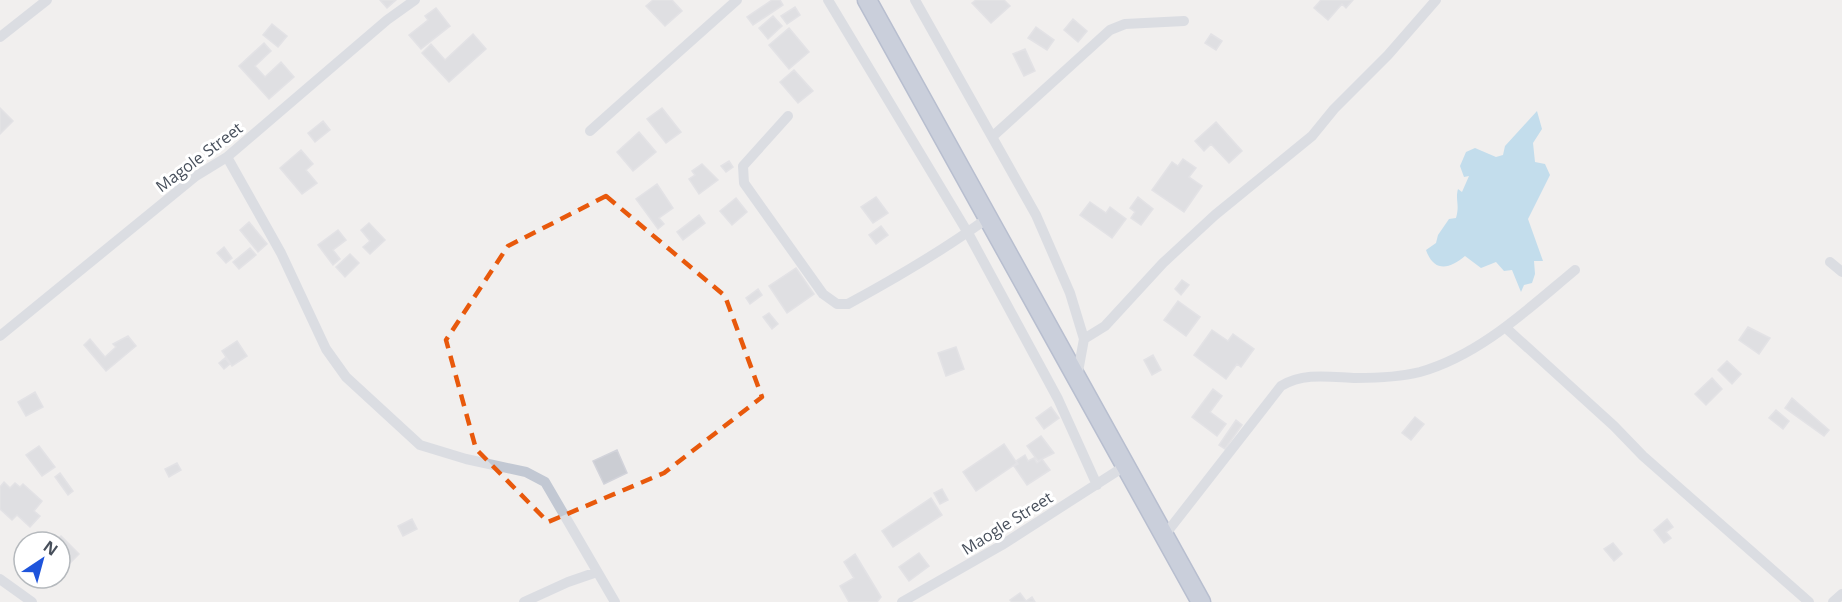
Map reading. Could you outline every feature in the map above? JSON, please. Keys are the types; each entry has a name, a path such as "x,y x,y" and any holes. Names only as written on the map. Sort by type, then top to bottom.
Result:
{"highway":[{"path":"867,0 1201,602"}],"street":[{"path":"0,37 47,0"},
{"name":"Magole Street","path":"0,336 196,176 226,157 387,20 415,0"},
{"path":"590,131 737,0"},
{"path":"828,0 968,233 1058,399 1097,485"},
{"path":"915,0 1036,215 1070,293 1084,339 1077,377"},
{"path":"1084,339 1105,326 1175,252 1312,136 1334,109 1388,55 1436,0"},
{"path":"992,137 1110,30 1125,24 1185,21"},
{"path":"788,116 743,166 744,183 831,302 848,304 968,233 989,217"},
{"path":"226,157 281,253 327,349 346,377 420,445 466,459 526,472 545,482 615,602"},
{"path":"1830,262 1842,272"},
{"path":"1164,536 1230,454 1269,399 1286,383 1321,375 1357,378 1420,372 1457,356 1506,328 1575,270"},
{"path":"1506,328 1614,426 1643,456 1809,602"},
{"name":"Maogle Street","path":"902,602 1002,544 1125,466"},
{"path":"524,602 597,572"},
{"path":"0,579 32,602"},
{"path":"1833,602 1842,594"}],"highlighted area":[{"path":"606,196 725,296 762,397 664,473 548,522 476,449 446,340 508,246"}],"water":[{"path":"1537,111 1542,129 1533,143 1535,162 1545,164 1550,175 1528,219 1543,261 1534,261 1535,274 1532,283 1524,285 1521,292 1512,270 1504,271 1496,262 1481,268 1465,256 1448,266 1433,262 1426,250 1436,243 1438,235 1449,219 1456,218 1458,189 1462,192 1469,176 1464,177 1460,166 1466,152 1475,148 1496,157 1503,155 1505,146"}],"building":[{"path":"380,0 396,0 387,8"},
{"path":"653,0 672,0 682,11 665,26 646,6"},
{"path":"772,0 780,0 783,5 753,25 747,17"},
{"path":"976,0 1004,0 1010,6 991,23 972,3"},
{"path":"1321,0 1353,0 1346,8 1342,4 1328,20 1314,8"},
{"path":"795,7 800,15 787,24 781,16"},
{"path":"436,8 450,26 421,49 409,35 428,20 425,16"},
{"path":"773,16 782,26 768,39 759,28"},
{"path":"1073,19 1087,31 1078,42 1064,30"},
{"path":"272,24 287,36 278,47 263,35"},
{"path":"1036,27 1054,40 1047,50 1028,38"},
{"path":"789,28 809,52 789,69 769,45"},
{"path":"473,34 486,49 449,82 422,53 431,44 445,60"},
{"path":"1211,34 1222,41 1216,50 1205,43"},
{"path":"264,43 271,51 255,66 265,77 281,62 294,77 269,99 239,66"},
{"path":"1025,49 1035,71 1024,76 1013,54"},
{"path":"794,70 813,91 798,103 780,82"},
{"path":"0,108 13,121 0,134"},
{"path":"662,108 681,132 666,143 647,119"},
{"path":"323,121 330,130 315,142 308,133"},
{"path":"1216,122 1242,151 1229,163 1211,144 1204,151 1195,141"},
{"path":"639,132 656,152 633,171 617,152"},
{"path":"301,150 313,164 306,170 317,183 302,194 280,168"},
{"path":"1183,159 1196,168 1189,177 1202,186 1184,212 1152,190 1172,162 1178,166"},
{"path":"729,161 733,167 726,172 721,166"},
{"path":"702,164 718,180 699,194 689,179 695,175 692,171"},
{"path":"657,184 673,208 659,218 664,224 658,229 636,199"},
{"path":"876,197 888,213 873,223 861,207"},
{"path":"1138,197 1153,209 1141,225 1131,218 1135,212 1130,208"},
{"path":"736,198 747,212 732,225 720,211"},
{"path":"1090,202 1106,213 1110,207 1126,219 1112,238 1080,215"},
{"path":"699,215 705,223 683,240 677,232"},
{"path":"249,222 267,244 258,252 240,230"},
{"path":"369,223 385,240 370,254 363,247 370,241 361,230"},
{"path":"881,226 888,235 876,244 869,235"},
{"path":"338,230 346,240 333,250 340,259 333,265 318,245"},
{"path":"224,247 232,258 226,263 217,253"},
{"path":"250,248 256,255 239,269 233,262"},
{"path":"350,254 359,263 345,277 336,267"},
{"path":"796,268 814,294 787,313 769,286"},
{"path":"1182,280 1189,285 1181,295 1175,289"},
{"path":"758,289 762,295 750,304 746,298"},
{"path":"1178,301 1200,317 1186,336 1164,320"},
{"path":"769,313 778,324 772,329 763,317"},
{"path":"1748,327 1770,338 1759,354 1739,340"},
{"path":"1212,330 1228,341 1233,334 1254,349 1241,367 1237,364 1226,379 1194,355"},
{"path":"128,336 136,346 106,371 84,345 90,339 105,357 116,347 113,344"},
{"path":"237,341 247,356 232,366 222,351"},
{"path":"956,347 964,369 946,376 938,353"},
{"path":"1153,355 1161,370 1152,375 1144,360"},
{"path":"225,358 230,364 224,369 219,363"},
{"path":"1727,361 1741,374 1732,384 1718,370"},
{"path":"1712,378 1722,389 1706,405 1695,394"},
{"path":"1213,389 1222,396 1210,412 1226,424 1217,436 1192,417"},
{"path":"35,392 43,407 26,416 18,402"},
{"path":"1792,398 1829,430 1824,436 1785,408"},
{"path":"1051,407 1059,418 1044,429 1036,418"},
{"path":"1776,410 1789,421 1783,429 1769,418"},
{"path":"1415,417 1424,424 1411,440 1402,433"},
{"path":"1236,420 1242,425 1225,449 1219,445"},
{"path":"1041,436 1054,453 1038,461 1027,446"},
{"path":"1004,444 1017,463 976,491 963,472"},
{"path":"39,446 55,467 42,476 26,455"},
{"path":"617,450 627,473 604,484 593,461"},
{"path":"1025,455 1028,461 1034,458 1037,463 1042,459 1050,470 1027,485 1014,466 1018,464 1016,461"},
{"path":"177,463 181,470 169,477 165,469"},
{"path":"60,473 73,491 68,495 55,477"},
{"path":"4,482 10,488 15,483 20,487 23,484 42,501 34,511 40,516 30,527 17,515 12,520 0,509 0,487"},
{"path":"942,489 948,500 940,504 934,493"},
{"path":"931,498 942,515 893,547 882,531"},
{"path":"412,519 417,529 403,536 398,526"},
{"path":"1667,519 1673,527 1666,532 1671,538 1664,543 1654,530"},
{"path":"1613,543 1622,554 1614,561 1604,549"},
{"path":"72,547 79,554 72,561"},
{"path":"919,553 929,566 909,581 899,567"},
{"path":"855,554 881,597 877,602 849,602 840,586 854,578 844,562"},
{"path":"1020,593 1026,601 1032,597 1035,602 1012,602 1010,600"}]}
